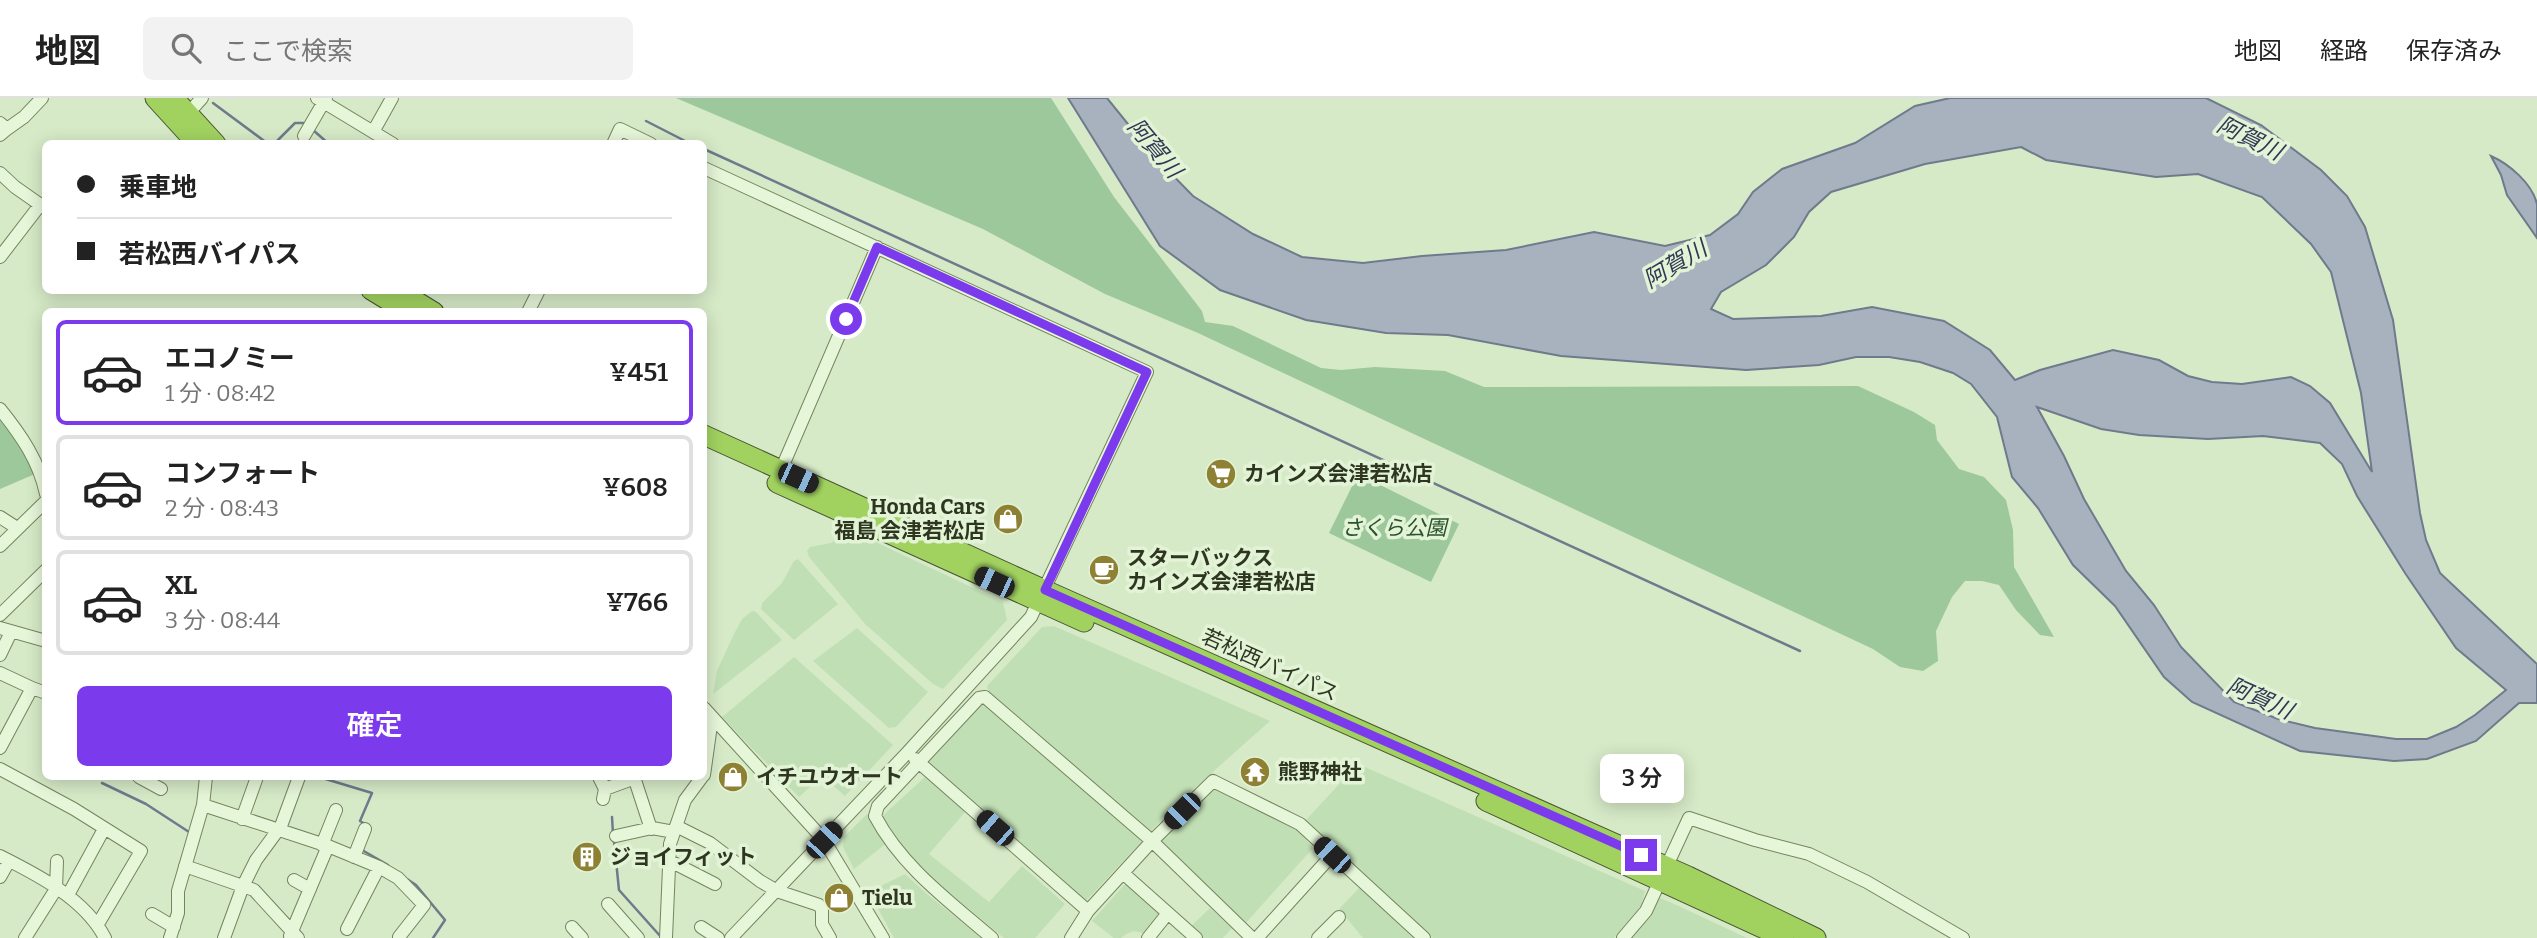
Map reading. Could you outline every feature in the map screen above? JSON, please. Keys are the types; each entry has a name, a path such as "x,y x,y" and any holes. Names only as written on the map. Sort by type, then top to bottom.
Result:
{"highway":[{"path":"155,98 211,140"},
{"path":"174,98 195,140"},
{"path":"380,294 401,308"},
{"path":"405,294 427,308"},
{"name":"若松西バイパス","path":"707,436 1244,691 1816,938"},
{"name":"若松西バイパス","path":"707,450 1042,596"},
{"name":"若松西バイパス","path":"1663,873 1784,938"}],"street":[{"path":"2,129 24,117 42,98"},
{"path":"183,119 202,98"},
{"path":"373,132 392,98"},
{"path":"307,130 322,99 386,140"},
{"path":"615,140 620,129 643,140"},
{"path":"707,169 1147,372 1031,617 908,753 731,938"},
{"path":"0,193 5,178 42,206"},
{"path":"0,257 42,208"},
{"path":"781,470 877,247"},
{"path":"0,409 20,434 42,478"},
{"path":"0,545 42,505"},
{"path":"0,517 17,528"},
{"path":"0,615 42,574"},
{"path":"0,655 5,630 42,639"},
{"path":"0,673 42,692"},
{"path":"0,748 32,688"},
{"path":"992,938 905,860 884,834 875,816 878,806 979,698 985,697 1152,841 1254,938 1332,855"},
{"path":"707,739 708,713"},
{"path":"708,713 824,840 883,938"},
{"path":"908,753 1088,911"},
{"path":"0,769 74,809 141,851 98,924"},
{"path":"144,780 161,789"},
{"path":"152,914 172,933 178,913 178,891 203,805 206,780"},
{"path":"243,818 256,780"},
{"path":"224,938 243,886 256,860 278,830 298,780"},
{"path":"603,788 629,780"},
{"path":"636,780 650,829"},
{"path":"666,938 670,861 675,829 685,800 700,780"},
{"path":"1071,938 1088,911 1125,874 1152,841 1213,781 1300,824 1424,938"},
{"path":"203,805 325,845 379,867 398,878 424,905 399,937"},
{"path":"185,866 254,890 293,936 336,810"},
{"path":"1623,938 1646,911 1689,818 1745,837 1810,854 1867,882 1963,938"},
{"path":"68,895 104,828"},
{"path":"616,836 650,829 675,829 710,843 777,891 819,905 822,910 822,924 830,938"},
{"path":"354,857 365,830"},
{"path":"0,877 5,858 68,895 98,924 106,938"},
{"path":"25,938 56,889 57,861"},
{"path":"670,861 715,884"},
{"path":"346,929 379,867"},
{"path":"1125,874 1196,938"},
{"path":"294,880 310,889"},
{"path":"608,904 638,938"},
{"path":"1148,938 1168,913"},
{"path":"1318,938 1339,917"},
{"path":"572,927 582,938"},
{"path":"701,927 718,938"}],"green space":[{"path":"676,98 1051,98 1114,197 1202,311 1205,322 1233,326 1321,368 1341,370 1375,367 1445,371 1484,387 1858,386 1914,412 1935,425 1937,440 1959,469 1984,477 2006,500 2013,530 2014,567 2054,637 2040,635 2016,610 1999,585 1965,581 1952,597 1936,631 1938,661 1923,671 1900,667 1873,649 1198,333 1105,294 983,229"},
{"path":"0,414 12,428 35,474 0,489"},
{"name":"さくら公園","path":"1358,474 1459,524 1431,582 1329,533"},
{"path":"850,530 1003,602 1007,620 943,689 933,684 865,624 809,557 807,551 810,547 831,543"},
{"path":"798,559 838,604 794,640 761,609 762,603 782,583 794,561"},
{"path":"752,611 782,640 713,694 717,671 733,636 742,619"},
{"path":"1054,626 1270,721 1180,801 1149,833 989,694 987,686 1042,627"},
{"path":"857,628 928,692 896,727 889,728 813,661"},
{"path":"794,657 893,745 845,796 822,776 799,797 722,717"},
{"path":"983,701 1140,837 1141,842 1084,903 927,763 927,758"},
{"path":"1358,764 1645,891 1641,906 1614,938 1433,938 1304,822"},
{"path":"926,776 965,812 929,854 989,902 1022,866 1065,904 1035,938 1004,938 923,871 879,819"},
{"path":"1213,788 1222,789 1298,830 1313,848 1244,925 1159,841"},
{"path":"867,814 888,842 854,869 843,847 844,837"},
{"path":"905,874 981,938 894,938 869,892"},
{"path":"1124,885 1129,885 1162,915 1147,934 1134,931 1121,938 1114,938 1092,921"},
{"path":"1360,887 1417,938 1363,938 1339,909"},
{"path":"1660,898 1747,938 1630,938 1651,915"},
{"path":"1210,908 1232,928 1223,938 1203,938 1189,928"}],"water":[{"name":"阿賀川","path":"1068,98 1107,98 1153,155 1193,196 1253,234 1302,257 1363,263 1506,250 1594,232 1665,246 1710,235 1738,214 1753,192 1782,169 1855,143 1915,106 1950,98 2206,98 2261,125 2321,170 2347,196 2365,227 2393,320 2426,540 2440,573 2537,664 2537,703 2519,703 2476,741 2427,759 2394,761 2300,751 2192,702 2164,677 2115,606 2073,565 2038,508 2012,477 1997,417 1971,384 1953,373 1920,362 1889,357 1856,357 1819,365 1746,370 1561,356 1448,335 1386,333 1306,320 1220,290 1160,246","holes":["2021,147 2046,160 2156,177 2198,174 2262,197 2311,244 2331,272 2361,393 2372,472 2330,403 2310,386 2291,377 2242,384 2212,382 2188,376 2159,360 2113,350 2040,370 2015,380 1990,350 1944,321 1872,307 1821,316 1733,319 1711,309 1721,292 1766,265 1794,237 1809,212 1831,192 1925,164","2037,407 2101,429 2139,435 2208,439 2263,436 2320,443 2342,464 2357,496 2456,648 2506,690 2456,727 2427,739 2396,739 2315,728 2278,719 2234,702 2181,647 2154,605 2126,571 2084,499"]},
{"path":"2491,156 2512,169 2534,196 2537,204 2537,238 2507,195"}],"waterway":[{"path":"213,103 263,140"},
{"path":"646,121 683,140"},
{"path":"278,140 295,123 305,123"},
{"path":"313,130 324,140"},
{"path":"707,150 1800,651"},
{"path":"329,780 372,793 360,821 365,824"},
{"path":"102,783 146,804 189,832"},
{"path":"612,817 613,834"},
{"path":"614,841 619,890 661,937"},
{"path":"363,848 362,850 388,865"},
{"path":"407,879 416,885 445,920 433,938"}],"place":[{"name":"カインズ会津若松店","path":"1221,474"},
{"name":"Honda Cars 福島 会津若松店","path":"1008,519"},
{"name":"スターバックス カインズ会津若松店","path":"1104,570"},
{"name":"熊野神社","path":"1255,772"},
{"name":"イチユウオート","path":"733,777"},
{"name":"ジョイフィット","path":"587,857"},
{"name":"Tielu","path":"839,898"}],"route":[{"path":"846,319 877,247 1147,372 1045,590 1641,855"}]}
